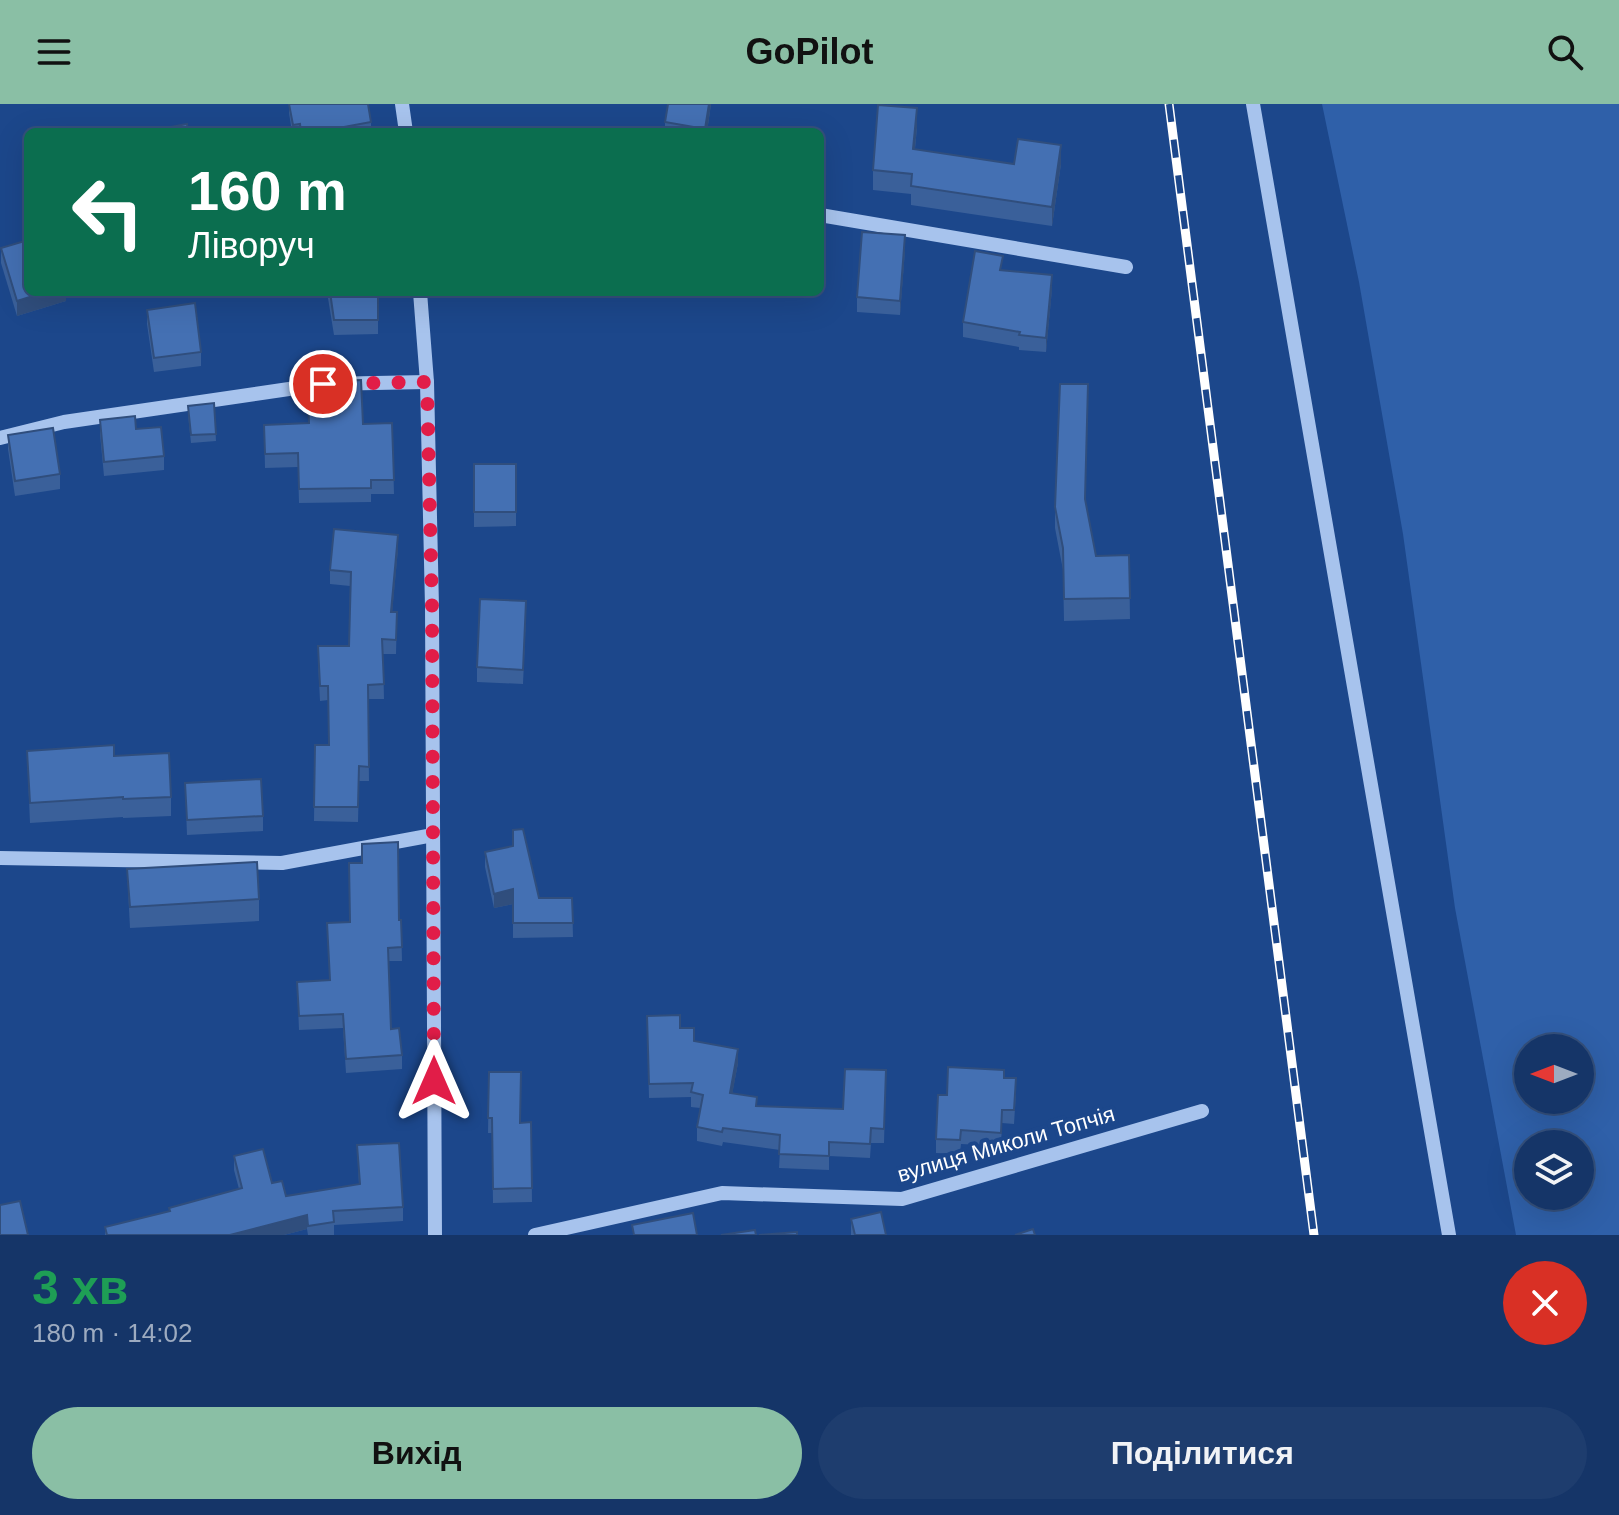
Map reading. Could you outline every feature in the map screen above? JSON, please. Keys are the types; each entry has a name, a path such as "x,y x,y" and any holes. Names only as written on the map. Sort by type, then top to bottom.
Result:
{"street":[{"path":"402,104 405,128"},
{"path":"1253,104 1449,1235"},
{"path":"824,216 1126,267"},
{"path":"420,296 427,382 432,607 435,1235"},
{"path":"0,438 64,422 323,384 427,382"},
{"path":"0,858 282,863 433,835"},
{"name":"вулиця Миколи Топчія","path":"535,1235 722,1193 902,1199 1202,1111"}],"shaded area":[{"path":"1322,104 1619,104 1619,1235 1516,1235 1455,908 1403,534 1359,282"}],"building":[{"path":"289,104 368,104 371,122 338,128 300,128 300,124 293,125"},
{"path":"668,104 709,104 705,128 665,122"},
{"path":"878,105 917,108 913,149 1014,164 1018,139 1061,145 1052,207 911,186 912,174 873,170"},
{"path":"187,124 188,128 165,128"},
{"path":"862,232 905,235 900,301 857,297"},
{"path":"24,241 24,296 33,296 17,301 1,248"},
{"path":"975,251 1003,256 1000,270 1052,275 1046,338 963,322"},
{"path":"331,296 378,296 378,320 334,320"},
{"path":"195,303 201,352 154,358 147,310"},
{"path":"361,380 363,424 392,423 394,480 371,480 371,488 299,489 298,453 265,454 264,425 309,423 307,382"},
{"path":"1060,384 1088,384 1085,499 1096,556 1129,555 1130,598 1064,599 1063,548 1055,507"},
{"path":"214,403 216,434 191,435 188,406"},
{"path":"135,416 136,429 161,427 164,456 104,462 100,420"},
{"path":"53,428 60,474 15,481 8,435"},
{"path":"474,464 516,464 516,512 474,512"},
{"path":"334,529 398,535 391,612 397,612 396,640 382,639 384,684 368,685 369,767 359,766 358,807 314,807 315,745 329,745 328,686 320,686 318,646 349,646 351,572 330,570"},
{"path":"480,599 526,601 523,670 477,667"},
{"path":"114,745 114,756 169,753 171,797 30,803 27,751"},
{"path":"261,779 263,816 187,820 185,783"},
{"path":"523,829 539,898 572,898 573,923 513,923 513,889 494,894 485,852 513,846 513,830"},
{"path":"398,842 402,947 388,948 391,1029 399,1028 402,1055 346,1059 343,1014 299,1016 297,982 330,980 327,923 350,922 349,863 362,863 362,844"},
{"path":"257,862 259,899 130,907 127,869"},
{"path":"680,1015 680,1028 694,1028 694,1041 738,1049 730,1093 757,1097 756,1106 843,1109 845,1069 886,1070 884,1129 871,1128 870,1144 829,1142 829,1156 779,1154 780,1135 723,1128 722,1132 697,1127 703,1095 691,1092 693,1083 649,1084 647,1016"},
{"path":"948,1067 1004,1070 1004,1078 1016,1078 1014,1110 1002,1110 1001,1133 961,1130 960,1140 936,1139 938,1095 947,1095"},
{"path":"489,1072 521,1072 520,1123 531,1122 532,1188 493,1189 492,1118 488,1118"},
{"path":"399,1143 403,1207 333,1211 334,1222 308,1226 307,1215 230,1235 107,1235 105,1227 170,1211 169,1208 242,1188 234,1156 263,1149 272,1183 282,1181 286,1196 360,1184 357,1145"},
{"path":"20,1201 28,1235 0,1235 0,1205"},
{"path":"881,1212 886,1235 855,1235 851,1219"},
{"path":"693,1213 697,1235 634,1235 632,1225"},
{"path":"1033,1229 1035,1235 1015,1235"},
{"path":"755,1230 756,1235 721,1235"},
{"path":"797,1232 797,1235 759,1235"}],"railway":[{"path":"1169,104 1314,1235"}],"route":[{"path":"323,384 427,382 432,607 434,1081"}]}
